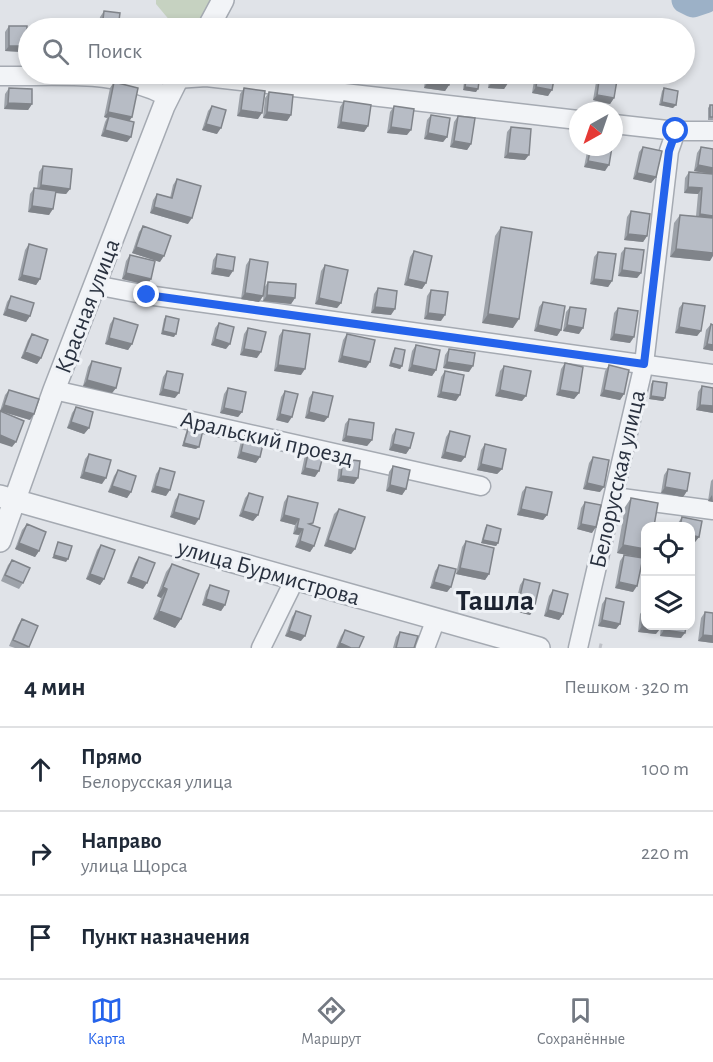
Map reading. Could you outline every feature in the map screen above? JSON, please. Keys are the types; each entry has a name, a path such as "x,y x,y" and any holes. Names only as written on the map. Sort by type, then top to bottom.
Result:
{"street":[{"path":"214,18 224,0"},
{"path":"0,76 18,76"},
{"path":"140,84 148,86 166,84"},
{"name":"Красная улица","path":"0,541 8,498 54,390 175,84"},
{"path":"267,84 569,119"},
{"path":"623,125 676,131 713,130"},
{"name":"Белорусская улица","path":"578,648 644,364 669,151 676,131"},
{"path":"95,285 147,295 713,374"},
{"name":"Аральский проезд","path":"54,390 481,486"},
{"path":"614,497 713,510"},
{"name":"улица Бурмистрова","path":"8,498 539,648"},
{"path":"261,648 295,579"},
{"path":"425,648 436,619"}],"path":[{"path":"600,648 602,640"}],"green space":[{"path":"156,0 216,0 205,18 168,18 156,4"}],"building":[{"path":"104,11 120,13 119,18 103,18"},
{"path":"9,26 18,26 18,46 9,46"},
{"path":"114,84 138,88 132,117 108,112"},
{"path":"465,84 479,84 478,89 465,87"},
{"path":"536,84 553,84 552,90 536,87"},
{"path":"599,84 616,84 614,98 597,95"},
{"path":"9,88 32,89 32,104 8,103"},
{"path":"244,88 265,91 262,113 241,110"},
{"path":"664,88 678,91 676,105 662,102"},
{"path":"269,92 293,95 291,115 267,112"},
{"path":"344,101 371,105 368,126 341,122"},
{"path":"710,105 713,105 713,117 710,117"},
{"path":"212,106 226,110 221,128 206,124"},
{"path":"394,106 414,109 411,130 391,127"},
{"path":"431,115 450,118 447,137 428,133"},
{"path":"109,116 134,122 131,137 105,130"},
{"path":"458,116 475,118 471,144 454,141"},
{"path":"511,127 531,129 529,155 508,153"},
{"path":"643,147 662,151 656,177 637,173"},
{"path":"701,147 713,149 713,168 698,165"},
{"path":"589,156 610,156 609,165 588,161"},
{"path":"43,166 72,169 70,189 41,185"},
{"path":"689,172 713,174 713,216 700,214 702,188 688,187"},
{"path":"177,179 201,186 192,218 154,207 157,194 172,198"},
{"path":"34,188 56,191 53,209 32,206"},
{"path":"631,211 650,214 647,236 628,234"},
{"path":"680,215 713,218 713,253 676,249"},
{"path":"143,226 171,236 164,256 136,247"},
{"path":"501,227 532,232 519,319 488,314"},
{"path":"29,244 47,249 40,279 22,275"},
{"path":"625,248 644,250 641,273 622,270"},
{"path":"414,251 432,256 426,283 408,279"},
{"path":"598,252 616,254 612,281 594,279"},
{"path":"217,254 235,257 233,271 215,268"},
{"path":"130,255 155,261 151,279 126,273"},
{"path":"250,259 268,262 263,296 245,293"},
{"path":"325,265 348,270 341,303 319,298"},
{"path":"268,282 296,284 295,298 267,295"},
{"path":"378,288 397,291 395,309 375,307"},
{"path":"431,290 448,292 445,315 428,313"},
{"path":"11,296 34,303 30,316 7,309"},
{"path":"543,302 565,306 561,330 538,325"},
{"path":"683,303 705,306 701,331 679,327"},
{"path":"570,307 586,309 583,328 567,325"},
{"path":"618,308 638,311 634,337 614,334"},
{"path":"166,316 179,319 176,334 163,331"},
{"path":"114,318 138,325 132,344 109,338"},
{"path":"219,323 234,327 230,344 215,339"},
{"path":"711,324 713,325 713,345 707,344"},
{"path":"248,328 266,332 261,352 244,349"},
{"path":"283,330 310,334 305,369 278,365"},
{"path":"32,334 48,340 41,358 25,352"},
{"path":"347,334 375,340 370,362 342,356"},
{"path":"416,345 440,350 436,370 412,365"},
{"path":"395,348 405,350 402,366 391,363"},
{"path":"449,349 475,353 473,366 447,362"},
{"path":"92,361 121,368 116,388 87,380"},
{"path":"565,363 583,367 579,393 560,390"},
{"path":"609,365 629,370 624,394 604,390"},
{"path":"504,366 531,371 526,396 500,390"},
{"path":"167,371 183,374 179,393 163,389"},
{"path":"445,371 464,375 460,395 441,392"},
{"path":"653,381 667,383 665,398 651,396"},
{"path":"702,386 713,388 713,406 700,405"},
{"path":"228,388 246,392 242,412 224,408"},
{"path":"9,390 39,399 34,414 4,405"},
{"path":"285,391 298,394 292,417 280,414"},
{"path":"313,392 333,396 328,417 309,412"},
{"path":"76,407 93,412 89,428 71,422"},
{"path":"0,411 24,421 16,442 0,435"},
{"path":"349,419 374,423 372,440 346,436"},
{"path":"189,426 203,430 199,447 184,443"},
{"path":"396,429 414,433 410,448 393,444"},
{"path":"450,431 470,436 465,457 445,452"},
{"path":"245,435 264,440 260,457 241,452"},
{"path":"485,444 506,449 502,469 481,464"},
{"path":"309,449 324,452 319,471 305,468"},
{"path":"89,454 111,460 106,478 84,472"},
{"path":"593,457 609,460 604,487 587,483"},
{"path":"343,459 360,461 358,478 341,476"},
{"path":"393,466 410,470 406,489 390,485"},
{"path":"160,468 175,472 170,490 155,486"},
{"path":"668,469 690,473 687,491 665,487"},
{"path":"118,470 136,476 131,492 112,486"},
{"path":"526,487 552,492 547,515 521,509"},
{"path":"249,493 263,497 258,515 243,511"},
{"path":"179,494 204,501 199,519 174,512"},
{"path":"288,496 318,503 313,523 309,524 320,528 314,546 300,541 303,529 297,528 299,519 284,515"},
{"path":"631,498 658,503 655,522 641,522 641,548 623,545"},
{"path":"585,502 601,505 596,527 581,524"},
{"path":"339,509 365,517 355,549 328,540"},
{"path":"682,517 702,521 699,537 695,536 695,522 681,522"},
{"path":"27,524 46,532 39,551 19,543"},
{"path":"487,525 501,529 498,543 483,540"},
{"path":"466,541 494,548 489,574 460,568"},
{"path":"58,542 72,546 68,559 54,555"},
{"path":"101,545 115,550 104,579 90,574"},
{"path":"624,555 641,558 637,586 619,582"},
{"path":"139,557 155,563 147,583 131,577"},
{"path":"12,560 30,568 23,583 5,575"},
{"path":"172,564 199,574 181,619 159,611 167,589 163,587"},
{"path":"439,565 456,569 451,587 434,582"},
{"path":"524,579 540,583 534,609 518,605"},
{"path":"210,585 229,591 225,605 206,599"},
{"path":"553,590 568,594 563,614 548,610"},
{"path":"606,598 624,602 620,624 602,620"},
{"path":"296,611 311,616 305,636 289,631"},
{"path":"705,612 713,613 713,636 703,635"},
{"path":"22,619 38,626 29,647 13,640"},
{"path":"345,630 364,637 359,648 351,648 340,643"},
{"path":"664,630 685,630 685,633"},
{"path":"400,632 418,636 414,648 396,648"}],"waterway":[{"name":"Ташла","path":"685,0 693,4 705,0"}],"district":[{"name":"Ташла","path":"495,600"}],"route":[{"path":"147,295 644,364 669,151 676,131"}]}
